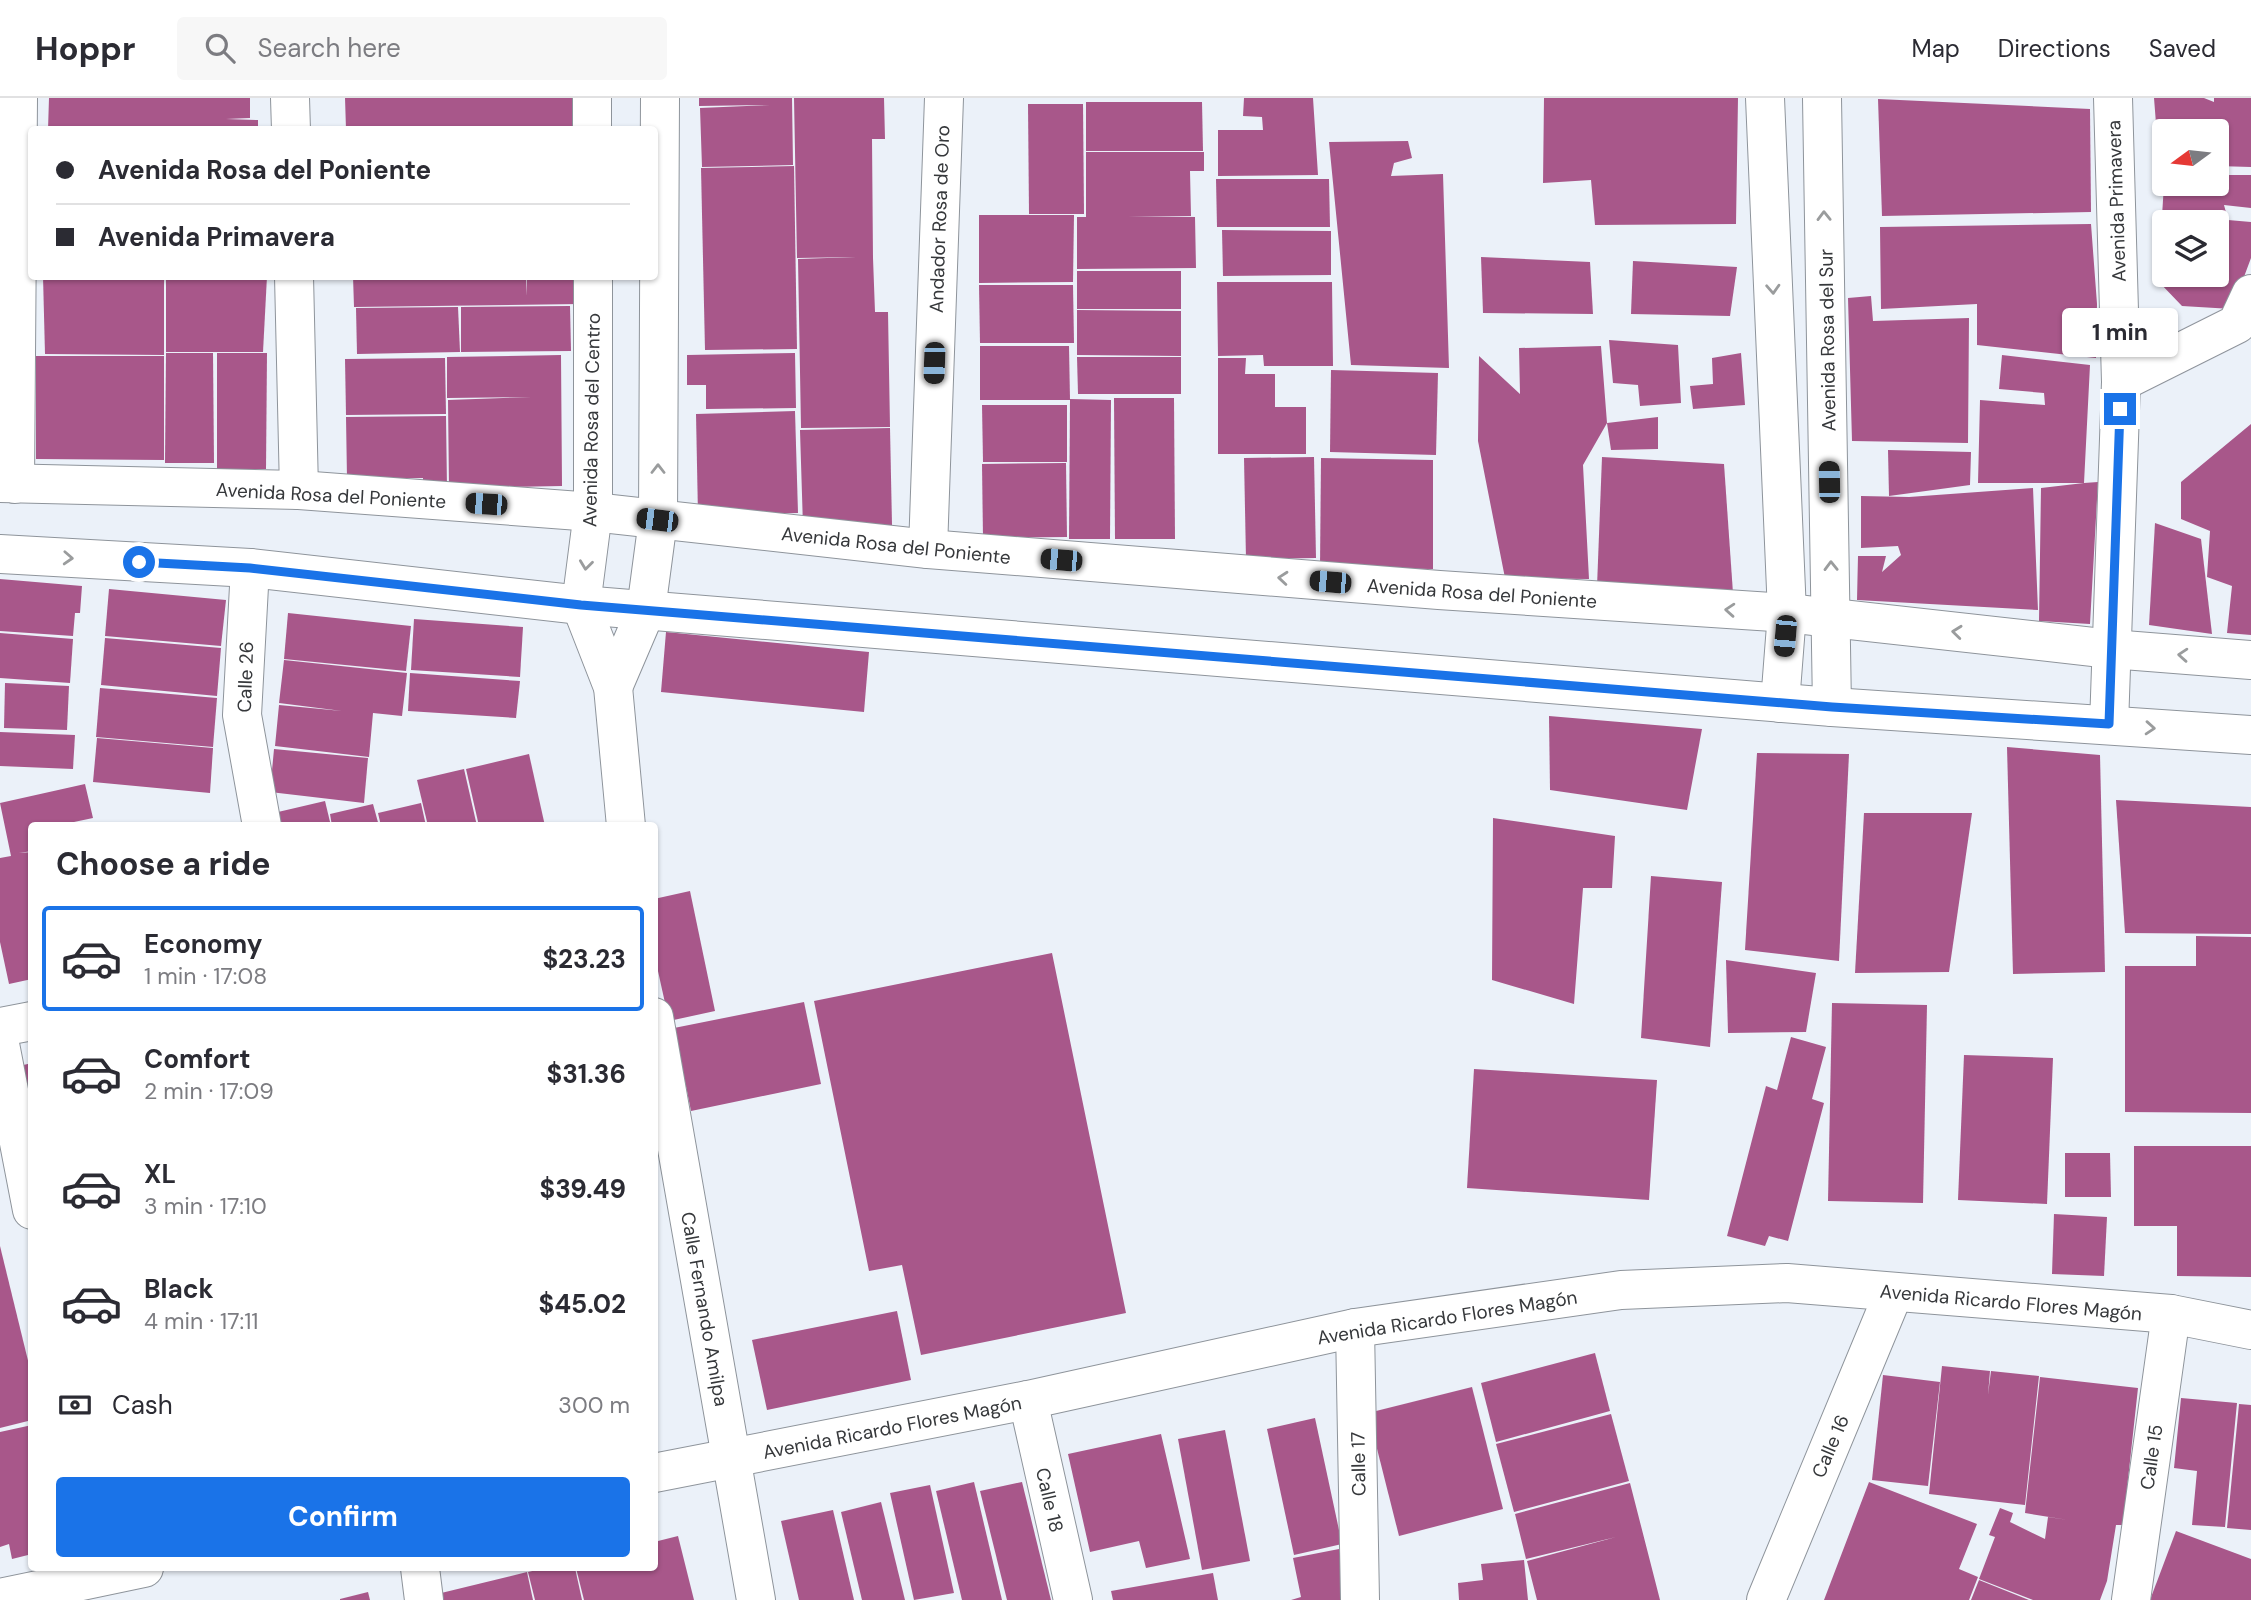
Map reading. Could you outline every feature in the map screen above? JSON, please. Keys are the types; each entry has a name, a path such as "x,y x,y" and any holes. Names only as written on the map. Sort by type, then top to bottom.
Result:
{"street":[{"path":"7,483 18,98"},
{"path":"290,98 291,126"},
{"path":"592,98 592,126"},
{"path":"613,687 646,610 657,520 660,98"},
{"name":"Andador Rosa de Oro","path":"928,549 944,98"},
{"path":"1765,98 1787,614 1780,703"},
{"name":"Avenida Rosa del Sur","path":"1822,98 1832,707"},
{"name":"Avenida Primavera","path":"2109,724 2121,382 2113,98"},
{"path":"294,280 299,490"},
{"name":"Avenida Rosa del Centro","path":"581,605 593,512 593,280"},
{"path":"2121,382 2237,324 2251,294"},
{"name":"Avenida Rosa del Poniente","path":"7,483 299,490 593,512 928,549 1452,591 1787,614 2111,649 2251,660"},
{"path":"0,554 250,568 581,605 1780,703 2251,735"},
{"name":"Calle 26","path":"250,568 242,715 261,822"},
{"path":"581,605 613,687 626,822"},
{"path":"0,1027 28,1022"},
{"name":"Calle Fernando Amilpa","path":"658,1040 756,1600"},
{"path":"0,1044 28,1189"},
{"name":"Avenida Ricardo Flores Magón","path":"658,1472 1028,1400 1355,1328 1621,1290 1787,1283 2171,1314 2251,1330"},
{"name":"Calle 16","path":"1766,1600 1894,1292"},
{"name":"Calle 15","path":"2131,1600 2171,1314"},
{"name":"Calle 17","path":"1355,1328 1360,1600"},
{"name":"Calle 18","path":"1028,1400 1073,1600"},
{"path":"0,1598 102,1581 134,1571"},
{"path":"420,1571 424,1600"}],"building":[{"path":"49,98 250,98 250,118 226,119 258,120 258,126 48,126"},
{"path":"345,98 579,98 574,126 346,126"},
{"path":"699,98 792,98 793,165 702,167 700,108 770,105 699,106"},
{"path":"794,98 884,98 885,139 872,139 873,258 875,312 888,312 890,427 801,428 798,259 856,257 797,258"},
{"path":"1244,98 1313,98 1318,175 1218,176 1218,130 1263,130 1262,117 1243,116"},
{"path":"1544,98 1738,98 1736,224 1595,225 1591,180 1543,183"},
{"path":"2154,98 2204,98 2214,102 2214,98 2251,98 2251,167 2230,166 2230,119 2156,119"},
{"path":"1878,99 2090,109 2091,212 1882,216"},
{"path":"1086,102 1202,102 1203,151 1086,151"},
{"path":"1028,104 1083,104 1084,214 1029,214"},
{"path":"1408,141 1412,158 1394,163 1391,176 1443,174 1449,368 1351,365 1329,142"},
{"path":"1086,152 1204,152 1204,171 1190,171 1191,216 1128,216 1195,217 1196,268 1077,269 1077,217 1086,217"},
{"path":"794,166 797,349 705,350 701,168"},
{"path":"2230,175 2251,175 2251,208 2224,205 2225,210 2162,210 2163,196 2230,196"},
{"path":"1216,179 1329,179 1330,227 1217,227"},
{"path":"979,215 1074,215 1073,282 979,283"},
{"path":"2229,220 2251,222 2251,258 2232,309 2182,306 2164,287 2229,287"},
{"path":"2091,224 2097,304 2096,358 1977,345 1977,304 1881,309 1880,227"},
{"path":"1222,230 1331,231 1331,275 1223,276"},
{"path":"1481,257 1590,262 1593,314 1483,313"},
{"path":"1633,261 1737,267 1730,316 1631,314"},
{"path":"1077,271 1181,271 1181,309 1077,309"},
{"path":"43,280 164,280 164,355 45,354"},
{"path":"166,280 267,280 263,352 166,352"},
{"path":"353,280 526,280 527,296 527,280 580,280 580,304 354,307"},
{"path":"1217,282 1332,282 1333,366 1264,366 1263,355 1218,356"},
{"path":"979,285 1073,285 1074,343 980,343"},
{"path":"1871,296 1873,321 1969,318 1968,443 1852,441 1848,298"},
{"path":"570,306 571,351 461,352 461,307"},
{"path":"458,307 460,352 357,354 356,308"},
{"path":"1077,310 1181,311 1181,356 1077,355"},
{"path":"1609,340 1678,345 1681,403 1640,406 1638,385 1613,383"},
{"path":"980,346 1069,346 1070,400 980,400"},
{"path":"1601,346 1607,423 1583,465 1589,579 1505,578 1478,441 1479,356 1520,394 1519,348"},
{"path":"166,353 213,353 214,463 165,463"},
{"path":"217,353 267,353 266,469 217,469"},
{"path":"795,353 796,408 706,409 706,385 687,385 687,355"},
{"path":"1741,353 1745,405 1693,409 1690,386 1713,384 1712,358"},
{"path":"561,355 562,486 449,488 448,400 532,397 447,398 447,357"},
{"path":"2002,355 2090,365 2084,483 1978,483 1980,400 2045,405 2044,393 1999,389"},
{"path":"36,356 164,356 164,460 36,459"},
{"path":"1077,357 1181,357 1181,394 1078,394"},
{"path":"445,358 446,414 346,415 345,359"},
{"path":"1218,358 1246,358 1245,374 1275,374 1275,407 1306,407 1306,454 1218,454"},
{"path":"1331,370 1438,373 1436,455 1330,452"},
{"path":"1114,398 1174,398 1175,539 1115,539"},
{"path":"1070,399 1111,400 1110,539 1069,539"},
{"path":"982,405 1067,405 1067,462 983,462"},
{"path":"795,411 798,513 698,515 696,414"},
{"path":"446,416 447,489 423,488 423,478 347,479 346,417"},
{"path":"1658,417 1658,449 1611,450 1607,423"},
{"path":"2251,424 2251,635 2227,633 2232,586 2207,577 2210,531 2181,519 2181,482"},
{"path":"890,428 892,525 803,527 800,430"},
{"path":"1888,450 1971,452 1970,485 1889,496"},
{"path":"1314,457 1316,558 1246,559 1244,458"},
{"path":"1602,457 1724,464 1733,593 1597,587"},
{"path":"1321,458 1433,460 1433,569 1320,568"},
{"path":"1066,463 1067,537 983,538 982,464"},
{"path":"2098,482 2090,624 2039,621 2041,488"},
{"path":"2033,488 2038,610 1857,600 1858,556 1886,556 1882,572 1901,555 1898,546 1861,548 1861,496 1909,497"},
{"path":"2155,523 2201,539 2212,634 2149,625"},
{"path":"0,579 82,586 80,613 75,613 73,636 0,631"},
{"path":"109,589 226,600 221,646 105,636"},
{"path":"288,613 411,626 406,671 284,659"},
{"path":"414,619 523,627 520,677 411,670"},
{"path":"666,632 869,652 864,712 661,692"},
{"path":"0,633 73,639 70,683 0,678"},
{"path":"105,638 221,648 217,696 101,685"},
{"path":"284,660 407,673 402,716 373,713 369,757 275,746 279,705 342,711 279,703"},
{"path":"410,673 520,681 516,718 408,711"},
{"path":"5,683 69,686 67,730 4,728"},
{"path":"100,688 217,698 213,747 96,737"},
{"path":"1549,716 1702,729 1687,810 1550,790"},
{"path":"0,732 75,735 73,769 0,766"},
{"path":"97,738 213,748 210,793 93,782"},
{"path":"2007,747 2100,755 2105,972 2013,974"},
{"path":"274,749 368,758 364,803 270,792"},
{"path":"1757,753 1849,754 1839,961 1745,950"},
{"path":"529,754 544,822 478,822 466,769"},
{"path":"464,769 476,822 427,822 417,780"},
{"path":"85,784 93,818 74,822 28,822 28,852 19,853 28,852 28,980 9,984 0,942 0,858 11,856 0,803"},
{"path":"2116,800 2251,807 2251,934 2125,933"},
{"path":"325,801 330,822 280,822 278,812"},
{"path":"421,803 425,822 380,822 378,813"},
{"path":"373,804 378,822 331,822 330,814"},
{"path":"1864,813 1972,813 1949,972 1855,973"},
{"path":"1493,818 1615,836 1612,888 1583,888 1574,1004 1492,980"},
{"path":"1651,876 1722,882 1710,1047 1641,1038"},
{"path":"690,891 715,1011 669,1021 658,971 658,898"},
{"path":"2196,936 2251,937 2251,1113 2125,1112 2125,966 2196,966"},
{"path":"1052,953 1126,1313 921,1355 902,1265 869,1271 814,1001"},
{"path":"1726,960 1816,973 1806,1032 1728,1033"},
{"path":"804,1002 821,1084 691,1111 674,1028"},
{"path":"1832,1003 1927,1005 1923,1203 1828,1201"},
{"path":"1791,1037 1826,1047 1812,1099 1824,1103 1788,1241 1769,1236 1765,1246 1727,1236 1766,1086 1777,1090"},
{"path":"1964,1055 2053,1058 2047,1204 1958,1200"},
{"path":"28,1064 28,1101 19,1066"},
{"path":"1474,1069 1657,1080 1649,1200 1467,1188"},
{"path":"2134,1146 2251,1146 2251,1277 2177,1276 2177,1226 2134,1226"},
{"path":"2065,1153 2110,1153 2111,1197 2065,1197"},
{"path":"2054,1214 2107,1217 2104,1276 2052,1274"},
{"path":"0,1246 28,1361 28,1421 0,1428"},
{"path":"897,1311 911,1380 767,1410 752,1340"},
{"path":"1595,1353 1610,1411 1496,1442 1481,1383"},
{"path":"1942,1366 1990,1371 1988,1395 1991,1371 2039,1376 2025,1505 1929,1494"},
{"path":"1883,1375 1940,1382 1928,1486 1872,1480"},
{"path":"2040,1377 2138,1388 2123,1525 2116,1525 2107,1581 2100,1600 2033,1600 1979,1579 1995,1537 1989,1535 2000,1508 2013,1513 2010,1522 2045,1539 2048,1517 2068,1520 2025,1513"},
{"path":"1472,1387 1503,1509 1399,1536 1368,1413"},
{"path":"2181,1398 2237,1403 2225,1527 2192,1525 2197,1471 2174,1468"},
{"path":"2239,1404 2251,1405 2251,1530 2227,1528"},
{"path":"1611,1414 1629,1481 1514,1512 1496,1444"},
{"path":"1315,1418 1342,1544 1294,1555 1267,1429"},
{"path":"28,1426 28,1555 12,1559 9,1544 0,1547 0,1432"},
{"path":"1225,1430 1250,1561 1202,1570 1178,1439"},
{"path":"1161,1434 1190,1559 1146,1568 1139,1541 1090,1552 1068,1454"},
{"path":"974,1482 1002,1600 962,1600 936,1491"},
{"path":"1022,1482 1051,1600 1007,1600 980,1491"},
{"path":"1869,1482 1977,1524 1959,1569 1978,1577 1969,1600 1824,1600"},
{"path":"1630,1483 1660,1600 1537,1600 1527,1561 1616,1537 1526,1559 1515,1514"},
{"path":"930,1485 954,1593 914,1600 890,1493"},
{"path":"881,1502 905,1600 862,1600 841,1512"},
{"path":"833,1510 854,1600 799,1600 781,1521"},
{"path":"2176,1531 2251,1559 2251,1600 2150,1600"},
{"path":"678,1536 694,1600 584,1600 577,1571 658,1571 658,1541"},
{"path":"1339,1549 1349,1600 1291,1600 1301,1597 1293,1558"},
{"path":"1524,1560 1528,1600 1459,1600 1458,1583 1483,1580 1481,1564"},
{"path":"576,1571 582,1600 535,1600 528,1572"},
{"path":"527,1572 533,1600 435,1600 433,1595"},
{"path":"1213,1573 1218,1600 1113,1600 1111,1591"},
{"path":"1979,1580 2029,1600 1971,1600"},
{"path":"368,1592 370,1600 340,1600 340,1599"}],"route":[{"path":"139,562 250,568 581,605 1832,707 2109,724 2120,409"}]}
